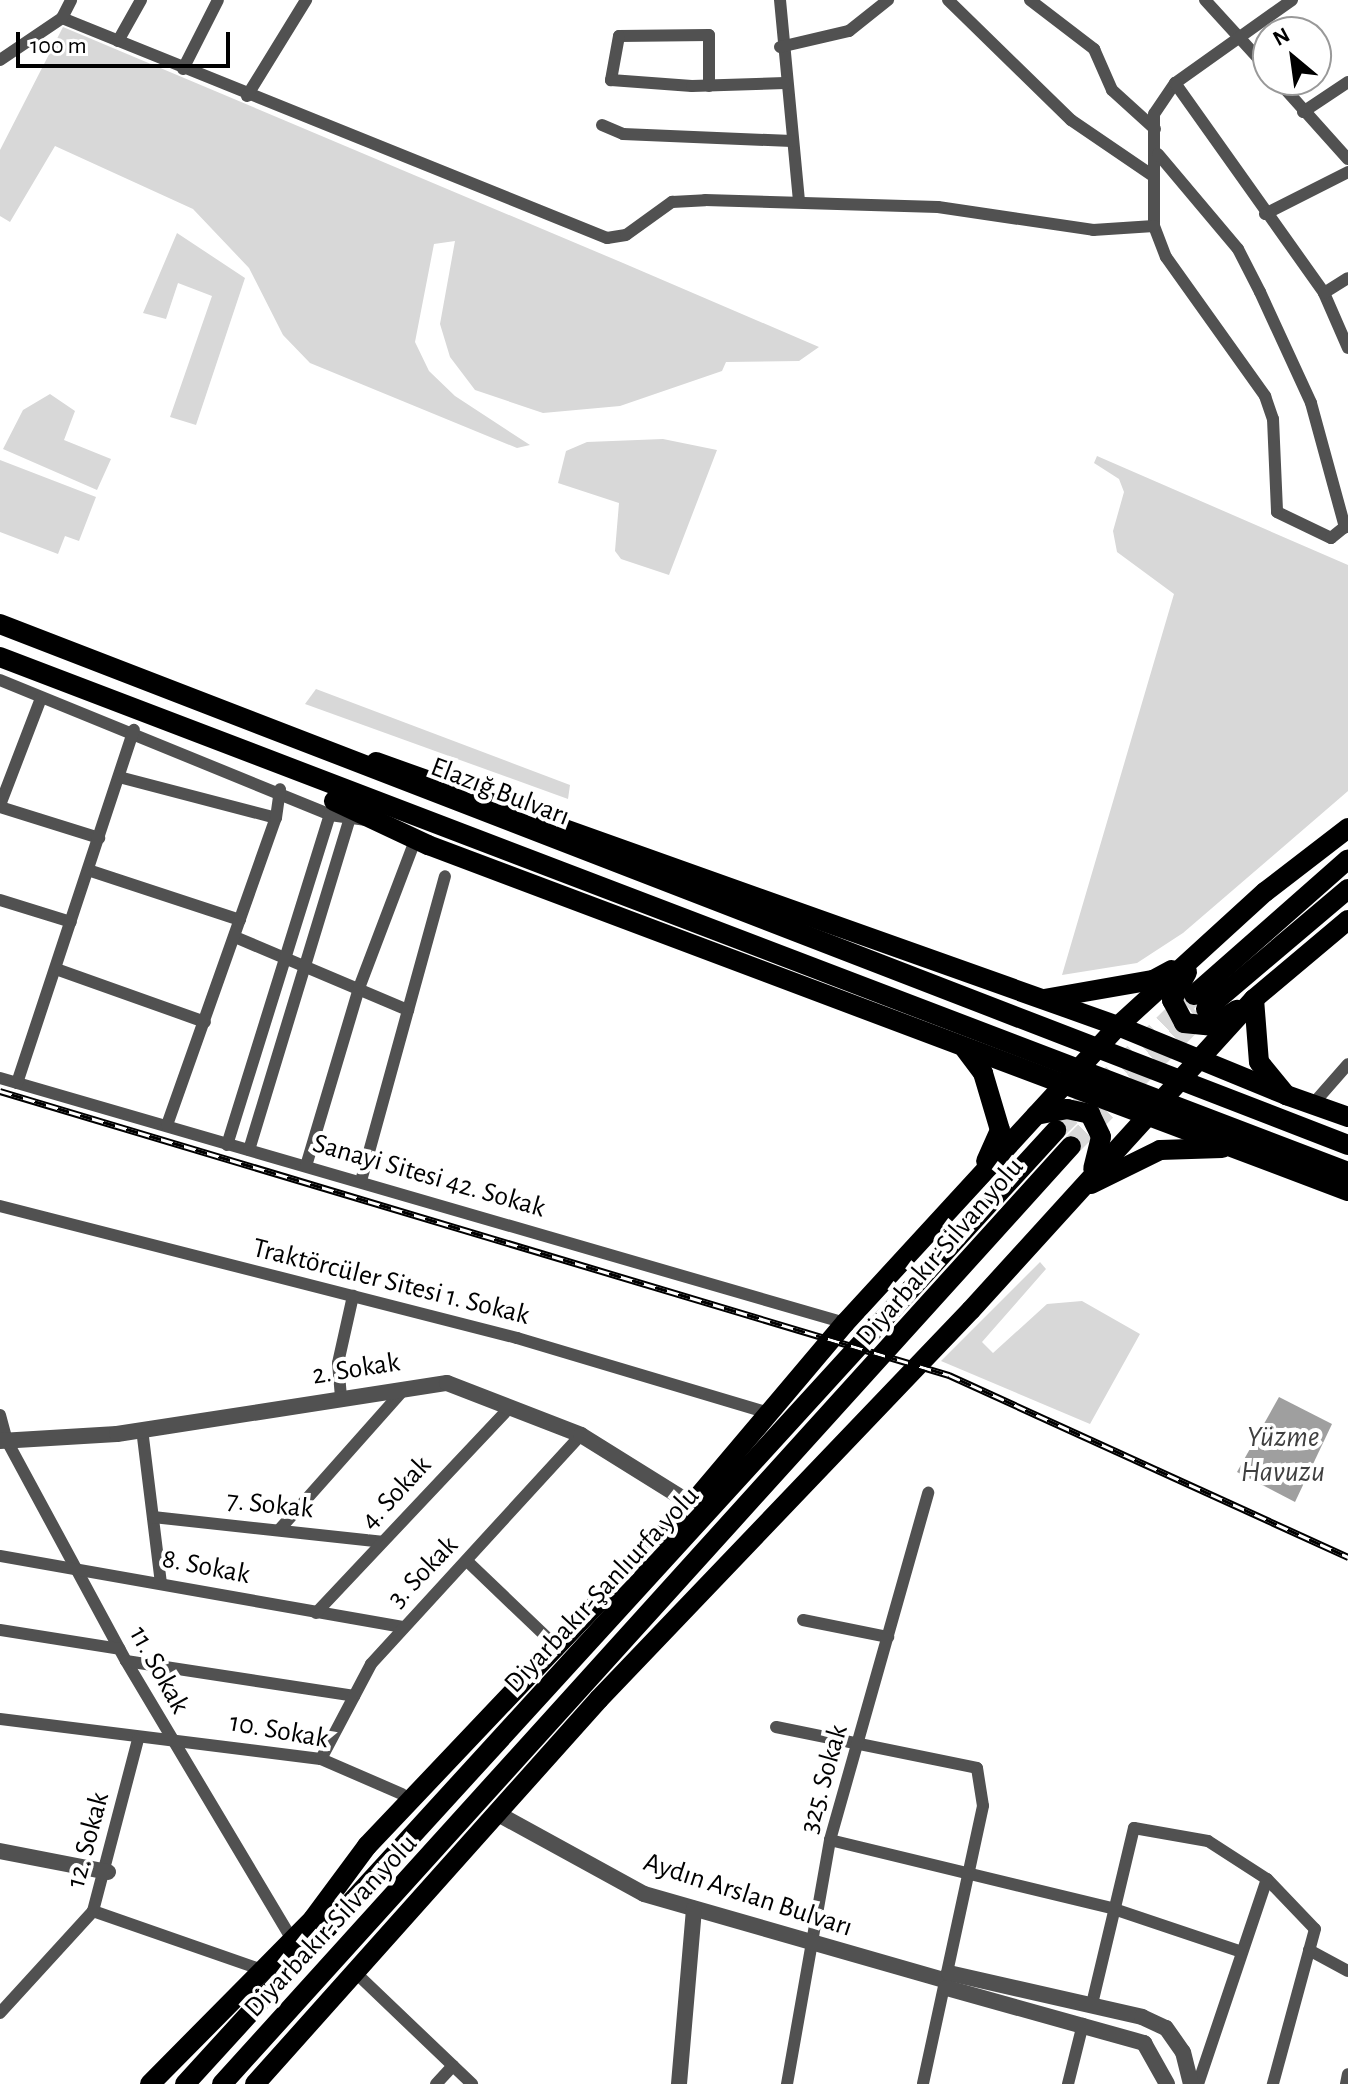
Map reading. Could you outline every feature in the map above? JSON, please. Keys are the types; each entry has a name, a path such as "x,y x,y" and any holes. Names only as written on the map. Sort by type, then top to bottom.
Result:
{"highway":[{"name":"Elazığ Bulvarı","path":"0,624 257,727 1348,1145"},
{"name":"Elazığ Bulvarı","path":"0,657 252,759 966,1025 1348,1172"},
{"path":"257,727 456,785 1033,1000 1118,1026 1348,1117"},
{"path":"252,759 372,821 965,1049 1249,1151 1348,1191"},
{"path":"150,2084 292,1940 367,1846 692,1504 845,1323 1118,1026 1265,892 1348,828"},
{"path":"1348,859 1200,1002 1348,889"},
{"path":"1200,954 1172,1000 1184,1023 1212,1026 1254,999 1348,920"},
{"path":"1033,1000 1153,980 1200,954"},
{"path":"255,2084 358,1975 599,1699 1147,1115 1202,1061 1254,999"},
{"path":"1254,999 1259,1062 1286,1095"},
{"path":"965,1049 983,1073 1000,1130 971,1189"},
{"path":"1036,1115 1067,1109 1090,1114 1101,1137 1090,1176"},
{"name":"Diyarbakır-Şanlıurfa yolu","path":"185,2084 1056,1130"},
{"name":"Diyarbakır-Silvan yolu","path":"222,2084 730,1531 1071,1146"},
{"path":"1074,1195 1160,1150 1249,1151"},
{"path":"674,1621 730,1531"}],"street":[{"path":"0,60 62,18 71,0"},
{"path":"118,41 141,0"},
{"path":"183,69 218,0"},
{"path":"247,96 306,0"},
{"path":"780,0 780,47 799,201"},
{"path":"780,47 849,31 888,0"},
{"path":"948,0 1071,120 1153,176"},
{"path":"1030,0 1094,49 1112,90 1155,129"},
{"path":"1205,0 1252,50"},
{"path":"1266,0 1273,13"},
{"path":"1158,154 1238,249 1311,403 1346,526 1331,538 1277,512 1273,419 1265,396 1166,257 1154,226 1153,176 1158,154 1154,114 1175,83 1292,0"},
{"path":"62,18 247,96 607,238 626,235 672,202 799,201 938,207 1093,230 1154,226"},
{"path":"709,86 709,35 619,36 611,80 709,86 785,83"},
{"path":"1303,112 1348,82"},
{"path":"1175,83 1265,214 1324,293 1348,348"},
{"path":"1290,96 1348,159"},
{"path":"602,125 623,134 792,141"},
{"path":"1265,214 1348,172"},
{"path":"1324,293 1348,278"},
{"path":"0,680 280,789 330,815 372,821"},
{"path":"41,698 0,806 99,838"},
{"path":"17,1083 134,730"},
{"path":"119,777 276,818"},
{"path":"167,1125 276,818 280,789"},
{"path":"227,1145 330,815"},
{"path":"249,1150 349,820"},
{"path":"306,1166 359,988 416,838"},
{"path":"88,870 240,920"},
{"path":"361,1181 445,876"},
{"path":"0,900 71,922"},
{"path":"235,937 408,1010"},
{"path":"56,969 205,1022"},
{"path":"1313,1104 1348,1064"},
{"name":"Sanayi Sitesi 42. Sokak","path":"0,1078 845,1323"},
{"name":"Traktörcüler Sitesi 1. Sokak","path":"0,1206 353,1296 768,1413"},
{"path":"341,1397 338,1363 353,1296"},
{"name":"2. Sokak","path":"4,1441 142,1429 447,1383 581,1435 692,1504"},
{"path":"279,1530 406,1387"},
{"name":"4. Sokak","path":"316,1613 511,1406"},
{"name":"11. Sokak","path":"0,1415 4,1441 78,1569 168,1736 292,1940"},
{"path":"142,1429 161,1583"},
{"name":"3. Sokak","path":"321,1759 354,1696 403,1627 581,1435"},
{"name":"325. Sokak","path":"787,2084 830,1840 928,1493"},
{"name":"7. Sokak","path":"153,1517 382,1542"},
{"name":"8. Sokak","path":"0,1556 403,1627"},
{"path":"467,1561 556,1646"},
{"path":"803,1620 888,1637"},
{"path":"0,1630 354,1696"},
{"name":"10. Sokak","path":"0,1719 138,1740 168,1736 321,1759 402,1794"},
{"path":"776,1727 860,1739 977,1768 983,1806 948,1981 923,2084"},
{"name":"12. Sokak","path":"3,2005 93,1911 108,1872 138,1740"},
{"name":"Aydın Arslan Bulvarı","path":"498,1814 644,1894 813,1945 948,1981 1092,2004 1166,2028 1183,2052 1191,2084"},
{"path":"1092,2004 1111,1908 1134,1828 1208,1841 1267,1879 1315,1929 1273,2084"},
{"path":"830,1840 1111,1908 1239,1951"},
{"path":"0,1851 108,1872"},
{"path":"1198,2084 1239,1951 1267,1879"},
{"path":"679,2084 694,1909"},
{"path":"93,1911 262,1970"},
{"path":"1309,1950 1348,1971"},
{"path":"358,1975 472,2084"},
{"path":"948,1981 1144,2043 1167,2084"},
{"path":"1068,2084 1083,2024"},
{"path":"436,2084 453,2066"},
{"path":"1346,2084 1348,2074"}],"shaded area":[{"path":"63,27 819,347 799,361 726,362 722,371 620,406 543,413 475,390 450,357 440,324 455,241 434,244 415,342 429,371 455,396 530,445 517,448 310,363 283,335 249,268 193,209 55,146 10,222 0,216 0,150"},
{"path":"177,233 245,278 196,425 170,417 212,296 178,283 166,319 143,313"},
{"path":"50,394 75,411 64,440 111,459 97,490 3,449 23,410"},
{"path":"663,439 717,450 669,575 621,559 615,551 619,503 558,483 566,451 587,442"},
{"path":"1097,456 1348,565 1348,791 1183,933 1137,963 1062,975 1174,594 1117,552 1113,531 1124,492 1119,479 1094,463"},
{"path":"0,460 96,497 79,541 65,536 58,554 0,532"},
{"path":"316,689 570,785 568,799 305,704"},
{"path":"1040,1262 1046,1269 982,1342 993,1353 1047,1304 1082,1301 1140,1334 1090,1424 941,1361"}],"water":[{"name":"Yüzme Havuzu","path":"1279,1397 1332,1424 1295,1502 1237,1472"}],"tunnel":[{"path":"1056,1130 1194,995"},
{"path":"1071,1146 1200,1015"}],"railway":[{"path":"0,1091 949,1375 1348,1557"}]}
